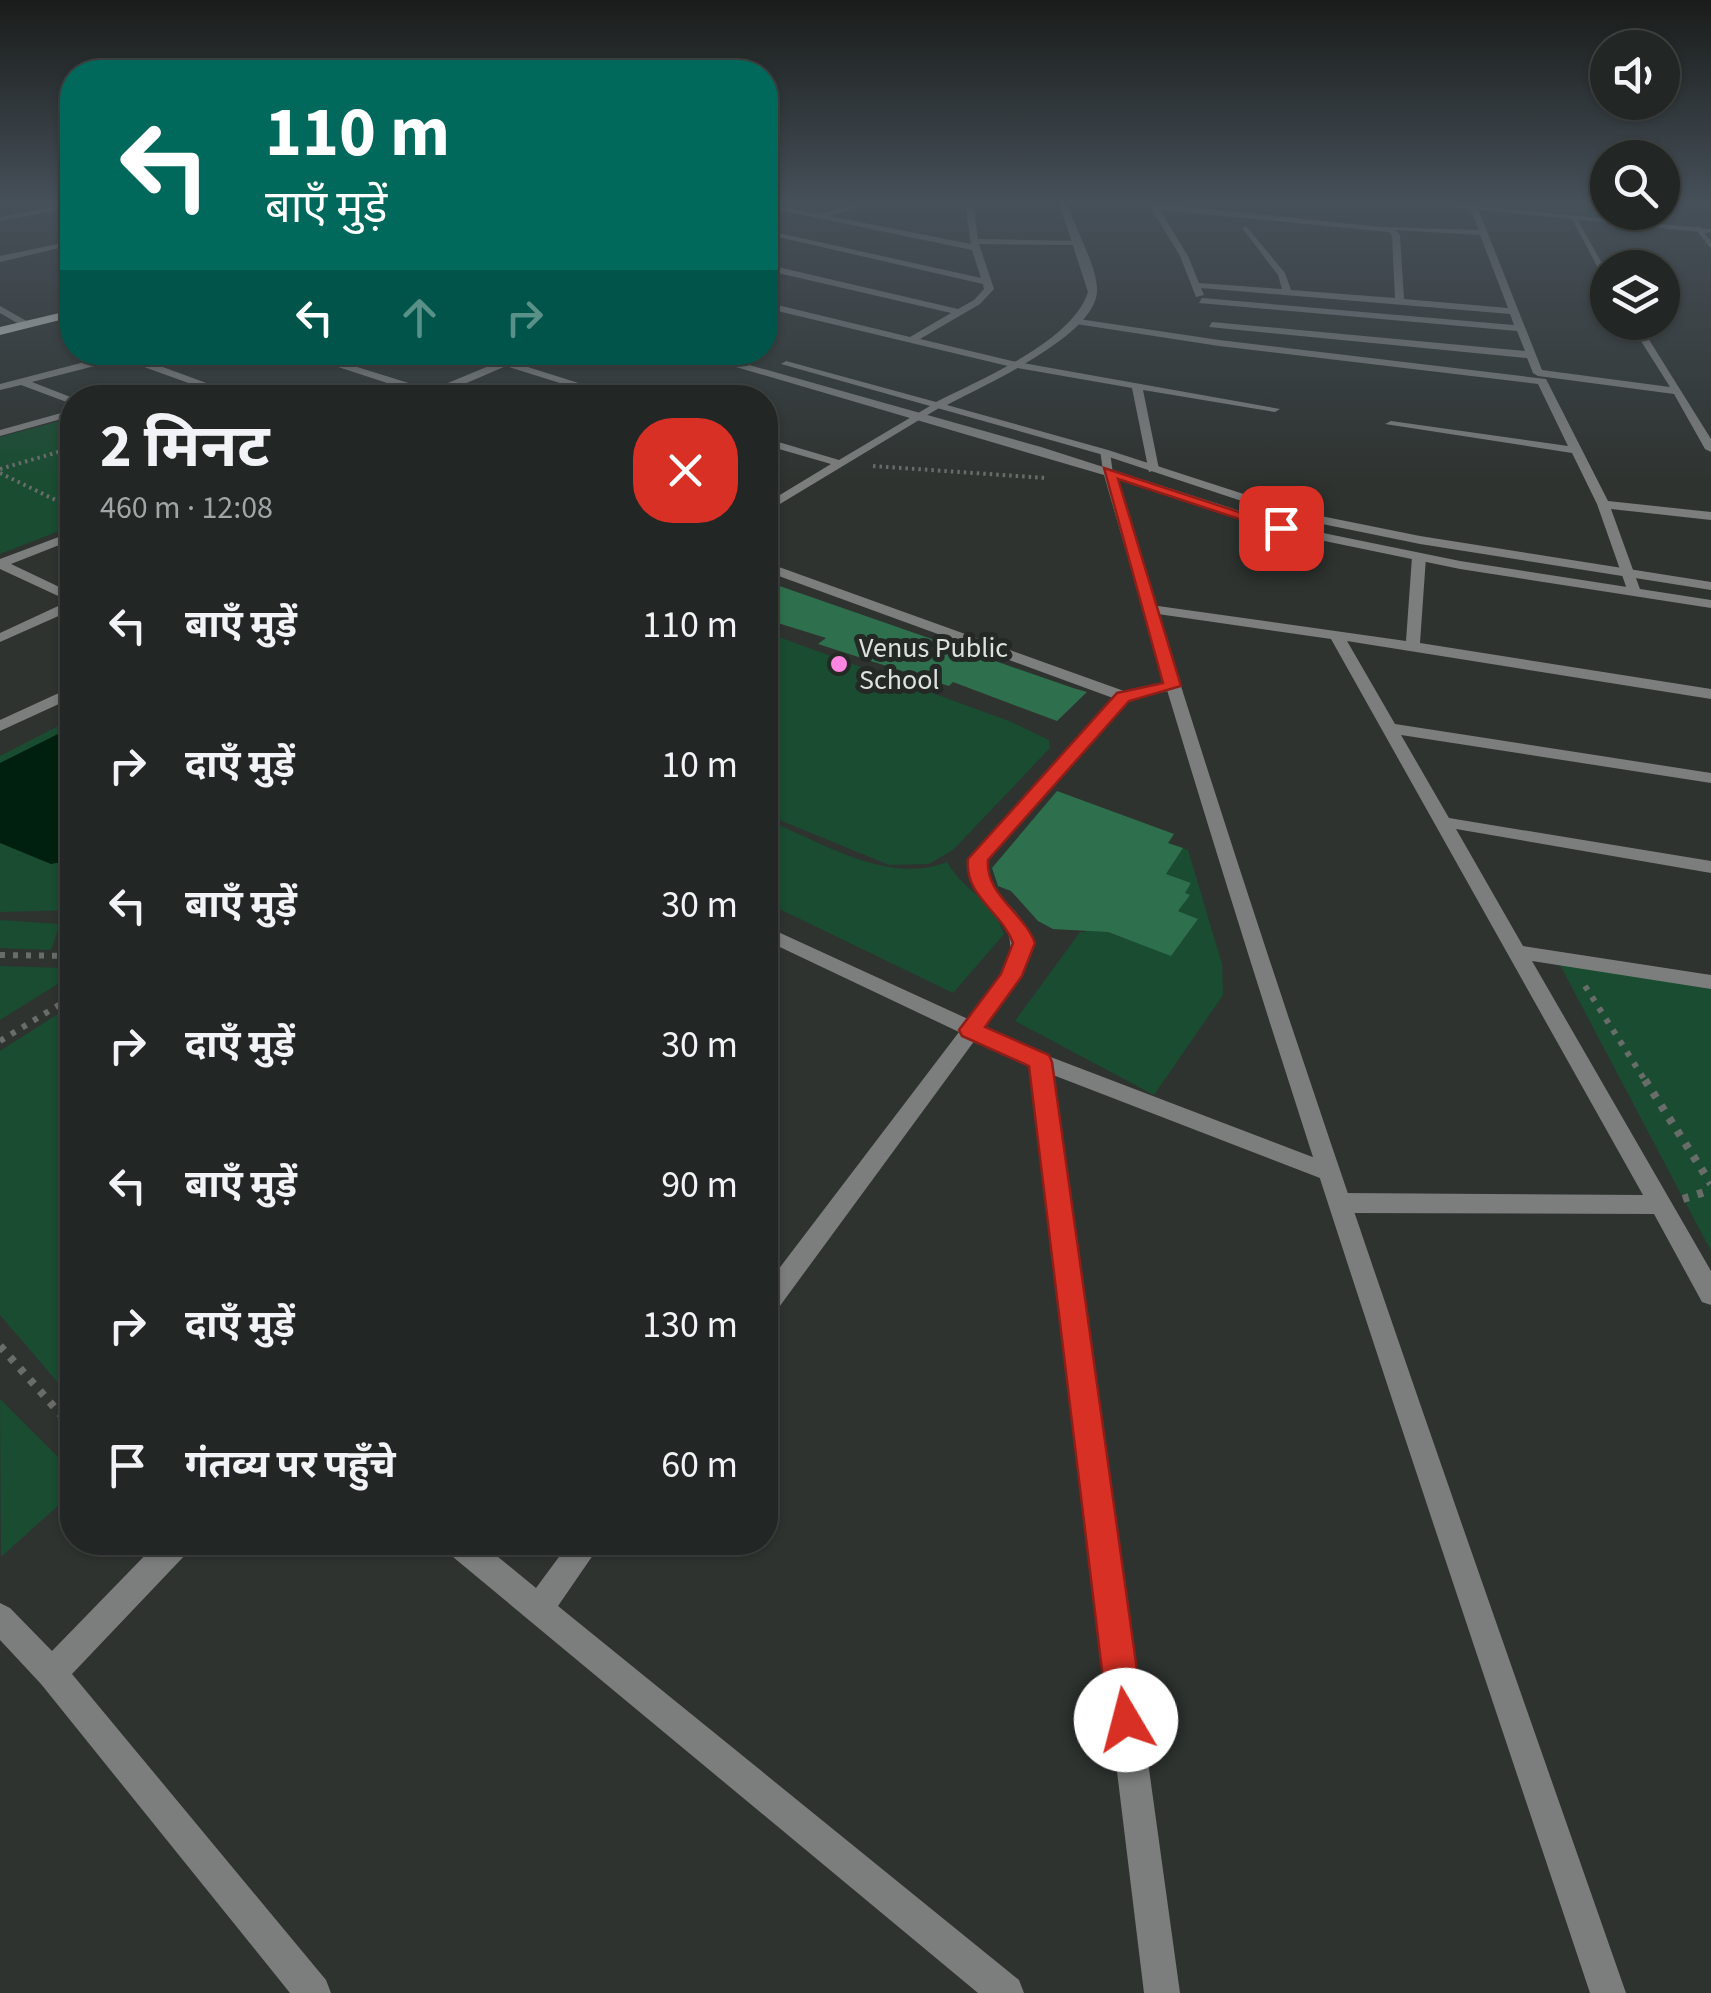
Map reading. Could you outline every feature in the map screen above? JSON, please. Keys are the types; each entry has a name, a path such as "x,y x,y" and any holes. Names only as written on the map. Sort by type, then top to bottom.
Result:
{"main road":[{"path":"0,327 60,313"}],"street":[{"path":"890,296 959,312"},
{"path":"911,340 983,296"},
{"path":"778,501 1078,322 1092,296"},
{"path":"1200,296 1219,343"},
{"path":"1337,296 1512,310"},
{"path":"1400,296 1400,301"},
{"path":"1507,296 1540,377 1603,504 1634,592"},
{"path":"1202,301 1519,328"},
{"path":"0,309 22,322"},
{"path":"778,309 1012,364 1276,408"},
{"path":"1078,322 1219,343 1678,391"},
{"path":"1212,325 1530,355"},
{"path":"1645,340 1706,430 1711,448"},
{"path":"778,362 939,405 1106,462 1262,523 1419,558 1711,604"},
{"path":"0,388 88,365"},
{"path":"148,365 205,385"},
{"path":"335,365 394,385"},
{"path":"453,385 502,365"},
{"path":"514,365 580,385"},
{"path":"737,365 920,416 1106,462 1153,469 1294,514 1420,540 1711,586"},
{"path":"23,382 60,396"},
{"path":"1137,386 1153,469"},
{"path":"0,433 60,416"},
{"path":"1392,424 1574,450"},
{"path":"778,445 842,464"},
{"path":"1106,462 1172,686 1328,1172 1608,1993"},
{"path":"1603,504 1711,516"},
{"path":"0,564 60,541"},
{"path":"1412,646 1419,558"},
{"path":"0,564 60,596"},
{"path":"778,571 1123,696 1172,686"},
{"path":"0,638 60,608"},
{"path":"1151,609 1711,694"},
{"path":"1336,635 1711,1294"},
{"path":"778,1288 1011,976 1024,943 1018,928 985,891 977,872 978,859 1123,696"},
{"path":"0,726 60,698"},
{"path":"1389,728 1711,778"},
{"path":"1443,822 1711,867"},
{"path":"778,940 1040,1062 1328,1172"},
{"path":"1517,952 1711,982"},
{"path":"1040,1062 1162,1993"},
{"path":"1341,1203 1662,1205"},
{"path":"52,1673 165,1555"},
{"path":"473,1555 1006,1993"},
{"path":"538,1609 578,1555"},
{"path":"0,1618 52,1673 312,1993"}],"path":[{"path":"0,471 60,452"},
{"path":"842,464 1054,478"},
{"path":"0,471 60,502"},
{"path":"0,955 60,956"},
{"path":"1595,978 1584,986 1711,1184"},
{"path":"0,1041 60,1004"},
{"path":"0,1346 60,1411"}],"shaded area":[{"path":"60,421 60,531 0,554 0,437"},
{"path":"778,637 1009,721 1049,740 1050,748 953,850 929,864 889,865 778,819"},
{"path":"60,725 60,910 0,912 0,756"},
{"path":"60,733 60,862 51,864 0,843 0,763"},
{"path":"778,825 878,865 924,868 947,862 985,903 1004,934 953,993 778,908"},
{"path":"1183,848 1188,850 1222,964 1223,995 1154,1095 1015,1021 1080,932 1086,932 1085,924 1171,955 1198,919 1178,911 1189,895 1185,893 1191,883 1166,874"},
{"path":"0,920 60,924 51,950 0,948"},
{"path":"1559,963 1711,989 1711,1251"},
{"path":"0,966 60,968 60,983 0,1020"},
{"path":"60,1013 60,1385 0,1315 0,1051"},
{"path":"0,1399 60,1459 60,1504 1,1557"}],"building":[{"path":"778,586 1087,692 1057,721 953,682 949,686 818,644 826,638 778,623"},
{"path":"1057,791 1174,834 1168,843 1183,848 1166,874 1191,883 1185,893 1190,895 1178,911 1198,919 1171,956 1108,932 1053,929 1038,921 1011,891 998,886 992,868"}],"place":[{"name":"Venus Public School","path":"839,664"}],"route":[{"path":"1126,1720 1040,1062 970,1030 1011,976 1024,943 1018,928 985,891 977,872 978,859 1123,696 1172,686 1109,471 1281,528"}]}
